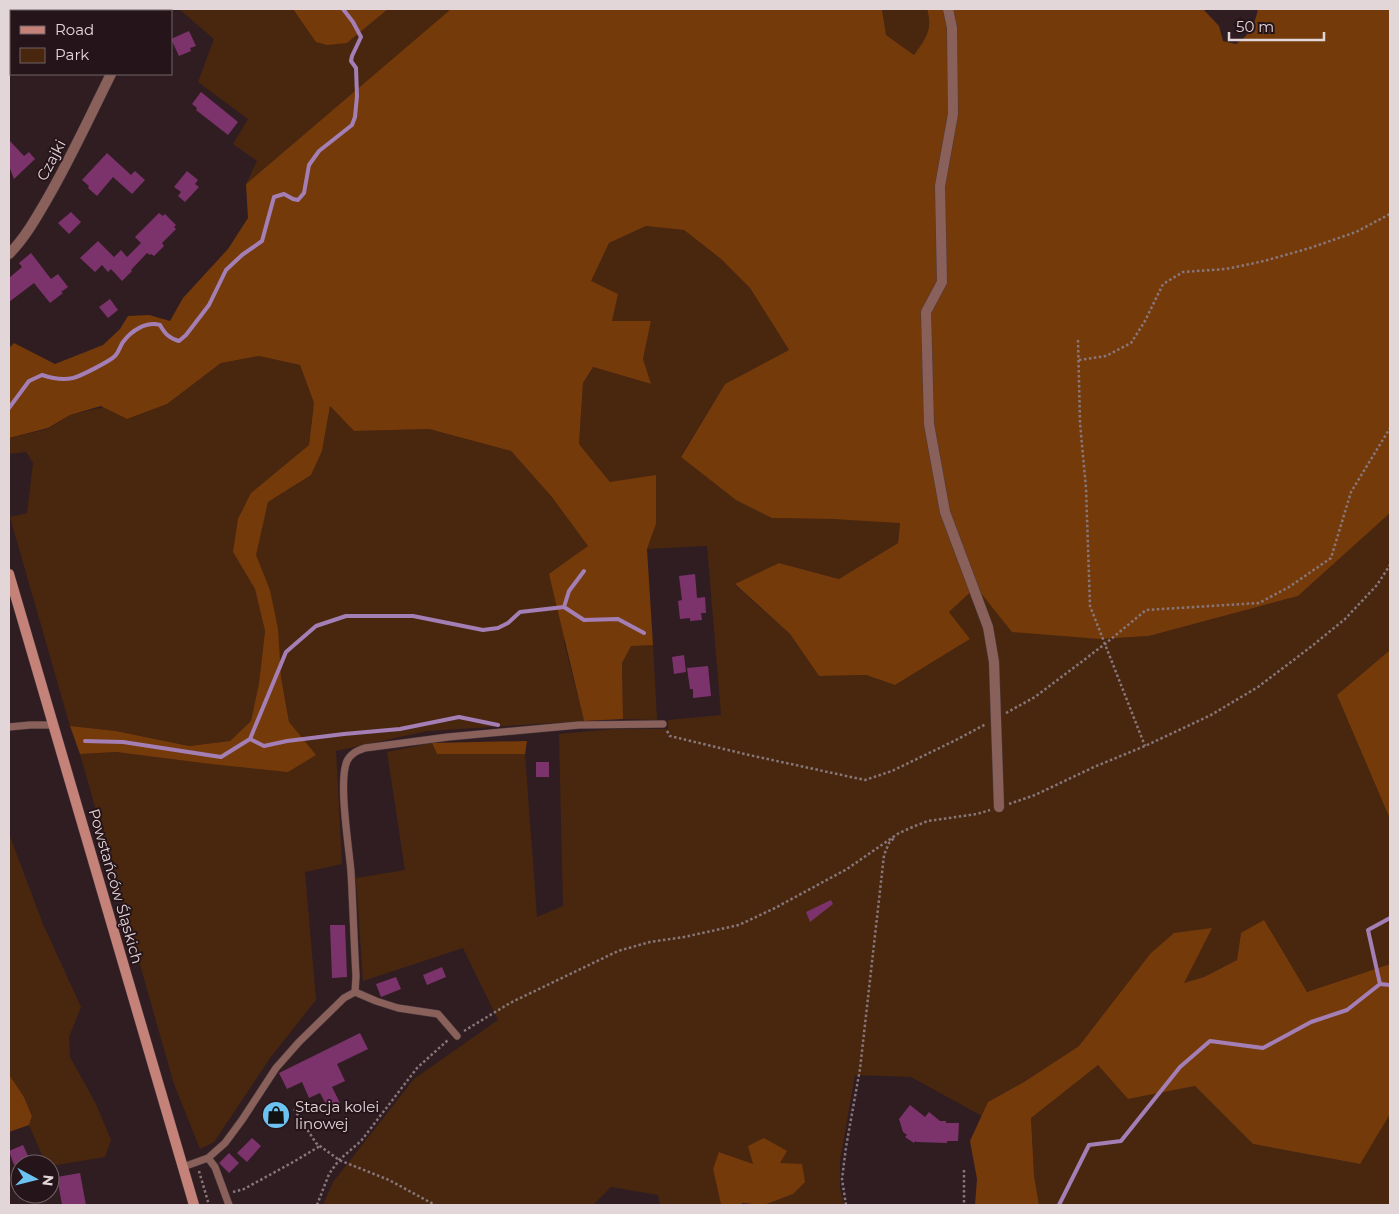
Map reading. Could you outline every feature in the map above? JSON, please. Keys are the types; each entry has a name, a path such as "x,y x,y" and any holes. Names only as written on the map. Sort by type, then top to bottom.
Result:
{"street":[{"path":"948,9 952,28 953,114 940,186 942,282 926,312 929,424 945,512 988,626 994,662 999,807"},
{"name":"Czajki","path":"9,254 32,225 58,180 110,75"},
{"name":"Powstańców Śląskich","path":"9,574 183,1167 191,1204"}],"lane":[{"path":"355,992 356,976 351,871 344,791 344,772 347,760 354,752 365,748 457,736 579,726 663,724"},
{"path":"9,727 53,725"},
{"path":"355,992 398,1008 438,1014 457,1036"},
{"path":"183,1167 208,1158 225,1143 276,1068 299,1042 344,998 355,992"},
{"path":"208,1158 215,1167 229,1205"}],"path":[{"path":"1078,360 1106,356 1132,343 1163,284 1183,272 1226,269 1264,261 1356,232 1390,214"},
{"path":"1078,340 1080,423 1086,488 1090,606 1145,746"},
{"path":"663,724 670,736 749,756 865,780 892,771 1035,698 1146,610 1259,603 1289,587 1331,558 1351,492 1390,428"},
{"path":"317,1205 329,1174 339,1160 361,1141 417,1068 446,1041 510,1003 618,951 650,942 739,925 847,869 899,833 928,821 977,814 1034,796 1211,715 1258,687 1345,619 1377,585 1390,565"},
{"path":"846,1205 842,1179 860,1069 884,856 889,843 899,833"},
{"path":"294,1109 316,1143 339,1160 389,1180 436,1205"},
{"path":"244,1189 295,1162 320,1146"},
{"path":"197,1163 209,1205"},
{"path":"964,1170 964,1205"}],"green space":[{"path":"179,9 293,9 296,14 347,43 388,9 451,9 246,184 257,161 233,144 248,119 198,82 214,39"},
{"path":"882,9 927,9 929,29 914,55 886,35"},
{"path":"646,226 684,230 721,259 750,288 789,350 725,384 681,456 772,518 900,522 898,543 839,579 779,563 735,585 790,634 819,676 866,675 895,685 970,639 949,612 976,587 1100,639 1149,636 1298,596 1390,513 1390,650 1337,695 1390,819 1390,964 1307,992 1241,933 1237,960 1204,977 1183,984 1150,954 1079,1046 1024,1082 988,1102 982,1116 911,1077 855,1075 840,1161 840,1188 844,1205 764,1205 793,1194 753,1165 720,1152 713,1169 721,1205 660,1205 658,1195 611,1187 593,1205 323,1205 333,1182 414,1079 498,1020 463,948 363,981 356,878 405,870 387,752 432,743 437,754 525,754 537,917 563,906 559,734 614,729 668,729 668,720 721,715 707,546 647,549 656,524 610,482 579,444 583,383 593,367 650,384 643,359 651,321 611,321 590,281 609,243"},
{"path":"259,356 300,365 314,403 309,445 251,493 233,552 255,589 265,631 259,683 251,721 230,741 189,746 116,731 70,726 10,517 27,513 33,463 26,452 9,454 9,438 48,429 70,415 104,407 127,419 167,404 221,363"},
{"path":"330,406 354,431 429,429 511,451 552,496 588,546 564,642 584,721 427,731 336,751 342,864 305,872 316,1000 270,1058 214,1142 200,1149 174,1084 80,754 115,752 202,763 289,722 281,677 270,590 255,555 268,502 311,475 322,450"},
{"path":"631,645 653,645 657,720 623,719 622,663"},
{"path":"9,834 43,924 81,1007 69,1037 70,1057 96,1104 111,1140 105,1157 60,1164 60,1154 42,1154 29,1125 32,1115 24,1097 9,1076"},
{"path":"1098,1064 1128,1099 1195,1086 1253,1144 1359,1164 1390,1114 1390,1205 1039,1205 1034,1175 1031,1118"}],"shaded area":[{"path":"293,9 388,9 347,43 327,45 316,42"},
{"path":"451,9 882,9 886,35 914,55 922,44 929,28 927,9 1203,9 1219,26 1223,41 1236,44 1251,29 1258,9 1390,9 1390,513 1298,596 1149,636 1100,639 1012,632 976,587 949,612 970,639 895,685 866,675 819,676 790,634 735,584 779,563 839,579 898,543 900,523 772,518 736,500 681,457 725,384 789,350 750,288 721,259 684,230 646,226 609,243 591,281 618,294 612,321 651,321 643,359 651,384 593,367 583,383 579,444 610,482 656,475 656,524 647,549 653,645 631,646 622,663 623,719 584,721 549,574 588,546 552,497 511,451 429,429 354,431 330,406 322,451 311,475 268,502 256,555 270,590 278,629 281,677 289,722 316,755 288,772 116,752 80,754 70,726 116,731 189,746 230,741 251,721 259,683 265,631 255,589 233,552 238,519 251,493 309,445 314,403 300,365 259,356 221,363 167,404 127,419 101,406 70,415 48,428 9,438 9,348 14,343 55,364 103,345 120,329 128,316 149,315 170,321 183,298 228,249 248,218 246,184"},
{"path":"1390,650 1390,819 1337,695"},
{"path":"527,741 525,754 437,754 432,743"},
{"path":"1264,920 1307,992 1390,964 1390,1114 1360,1164 1253,1144 1195,1086 1128,1099 1098,1065 1031,1118 1034,1175 1039,1205 975,1205 977,1179 970,1141 988,1102 1024,1082 1079,1046 1150,954 1174,933 1212,928 1184,983 1204,977 1237,960 1241,933"},
{"path":"9,1076 24,1097 32,1116 29,1125 9,1132"},
{"path":"764,1138 787,1151 780,1163 802,1164 805,1182 793,1194 764,1205 742,1203 742,1205 721,1205 713,1169 719,1152 753,1164 748,1146"}],"building":[{"path":"189,31 196,46 190,48 191,51 179,56 172,39"},
{"path":"201,92 238,122 228,135 196,110 197,108 192,104"},
{"path":"9,140 24,156 29,152 35,159 14,179 9,166"},
{"path":"107,153 131,175 135,171 145,180 132,194 113,177 97,196 82,180"},
{"path":"187,171 198,180 195,184 199,187 185,202 178,196 181,192 174,187"},
{"path":"71,212 81,222 69,234 58,223"},
{"path":"159,213 163,216 165,214 176,225 174,227 176,229 162,243 164,246 154,256 147,253 122,281 111,269 108,272 102,265 95,272 80,258 98,241 114,257 121,250 127,257 141,243 135,237"},
{"path":"31,253 51,279 58,274 68,287 50,303 34,283 9,302 9,278 22,267 19,263"},
{"path":"110,299 118,310 108,318 99,307"},
{"path":"695,574 697,598 705,597 706,613 701,613 702,620 690,621 690,618 680,619 678,601 682,600 679,576"},
{"path":"684,655 686,672 674,674 672,657"},
{"path":"708,666 711,696 693,698 693,689 690,689 687,668"},
{"path":"536,762 549,762 549,777 536,777"},
{"path":"831,900 833,904 810,922 806,912"},
{"path":"330,925 345,925 347,977 332,978"},
{"path":"442,967 446,977 427,985 423,975"},
{"path":"396,977 401,989 381,997 376,984"},
{"path":"360,1033 368,1049 337,1064 345,1081 332,1087 340,1103 328,1108 320,1093 309,1098 302,1082 287,1089 279,1073"},
{"path":"269,1102 282,1113 276,1122 272,1119 270,1122 261,1115"},
{"path":"910,1105 925,1117 929,1112 940,1121 959,1123 958,1141 947,1141 947,1143 915,1141 914,1143 905,1137 907,1135 903,1132 899,1119"},
{"path":"252,1138 261,1146 247,1162 237,1153"},
{"path":"23,1145 27,1154 10,1154 9,1151"},
{"path":"229,1153 239,1163 229,1173 219,1163"},
{"path":"80,1173 86,1205 62,1205 60,1176"}],"waterway":[{"path":"9,408 29,381 42,375 69,379 77,377 115,356 126,338 139,328 149,324 160,325 168,335 179,341 186,335 209,305 226,270 242,255 262,241 274,197 284,194 298,200 304,193 309,165 319,151 352,125 355,117 357,96 356,68 351,61 361,37 343,9"},
{"path":"564,607 569,591 584,571"},
{"path":"85,741 123,742 221,757 250,739 286,652 316,626 346,616 413,616 483,630 498,628 508,623 520,612 564,607 584,620 618,619 644,633"},
{"path":"250,739 264,746 287,741 400,729 459,717 498,725"},
{"path":"1059,1205 1089,1145 1121,1141 1180,1067 1210,1041 1263,1048 1311,1022 1347,1010 1380,984 1368,930 1390,918"},
{"path":"1380,984 1390,985"}],"place":[{"name":"Stacja kolei linowej","path":"276,1115"}]}
